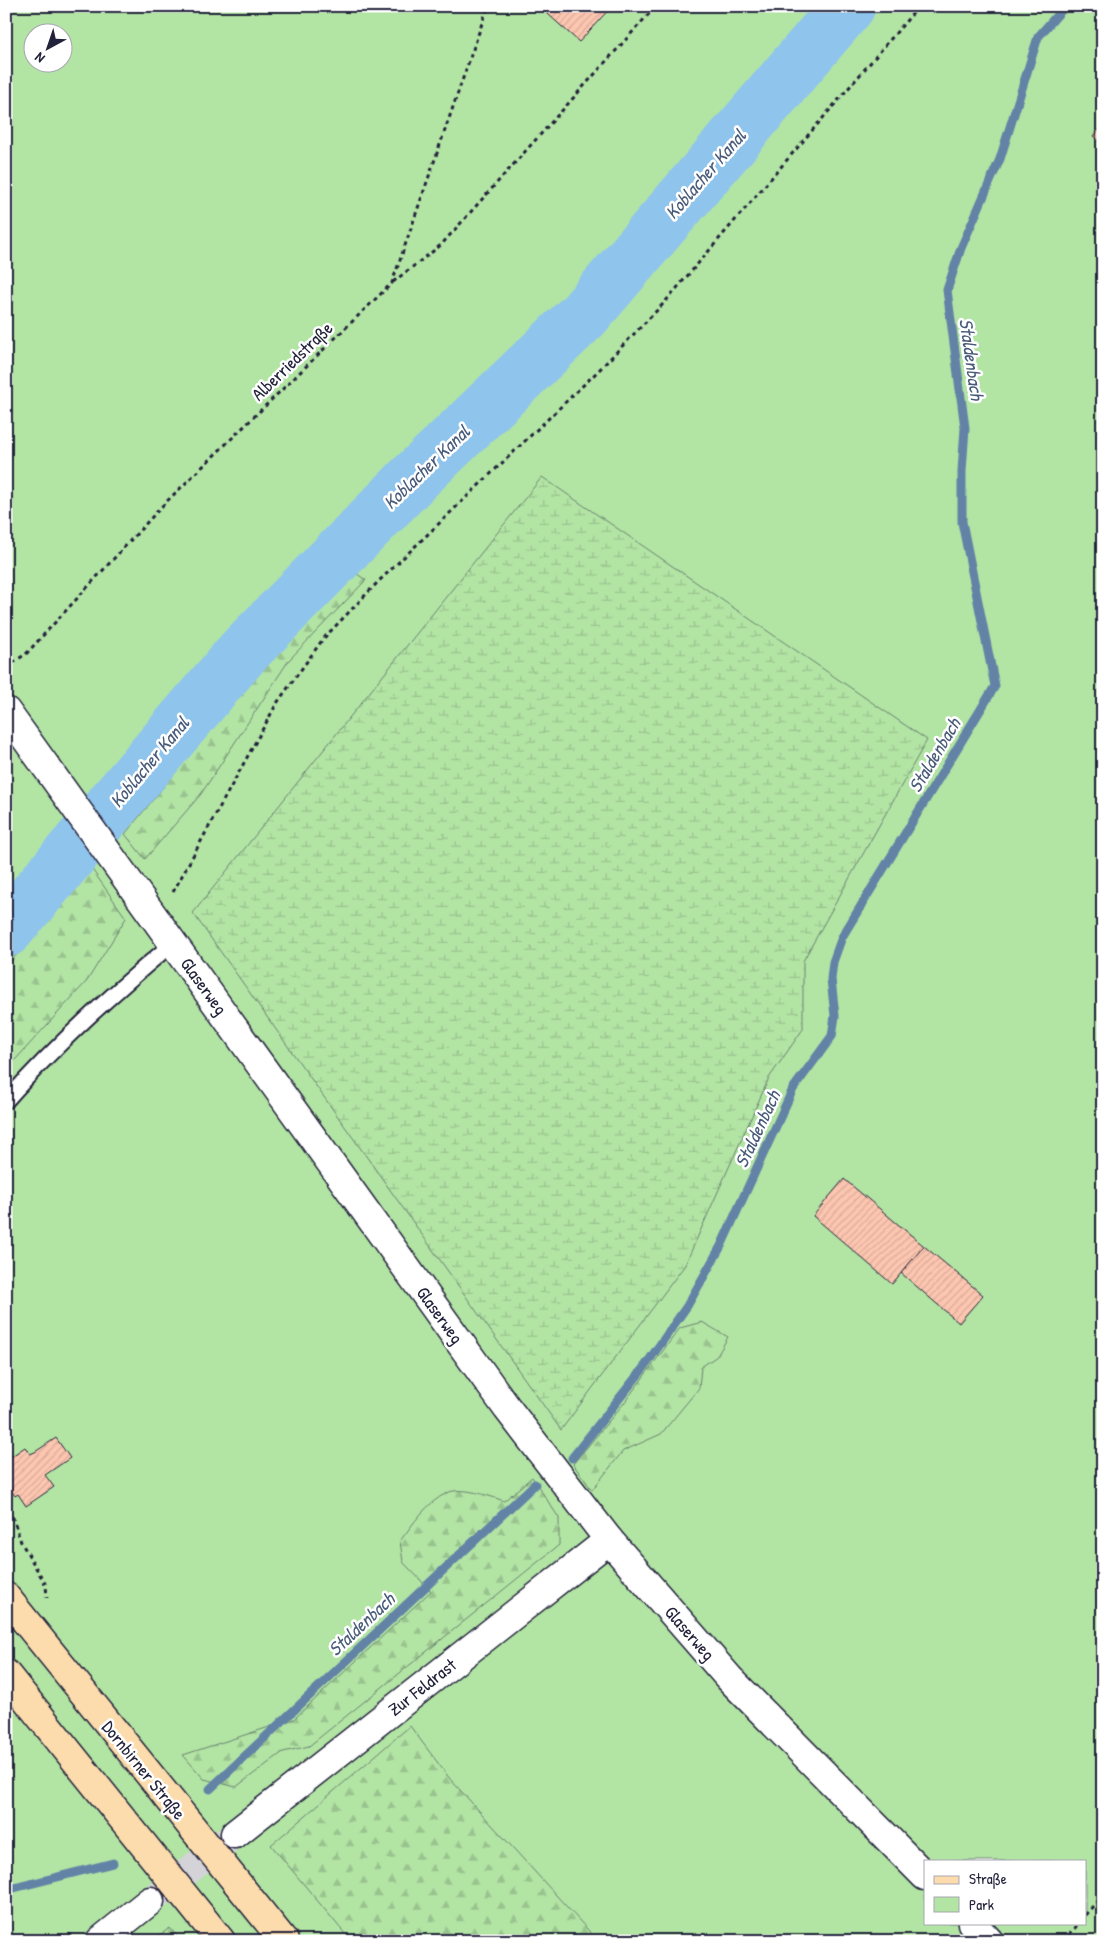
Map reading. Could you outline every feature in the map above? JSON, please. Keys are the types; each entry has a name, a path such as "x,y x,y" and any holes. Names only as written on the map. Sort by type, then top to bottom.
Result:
{"main road":[{"name":"Dornbirner Straße","path":"6,1598 284,1941"},
{"path":"6,1674 220,1941"}],"street":[{"name":"Glaserweg","path":"6,711 507,1408 609,1540 729,1678 924,1875"},
{"name":"Zur Feldrast","path":"235,1834 609,1540"},
{"path":"100,1941 150,1902"},
{"path":"973,1924 990,1941"}],"lane":[{"path":"6,1101 30,1074 102,1003 173,943"}],"path":[{"name":"Alberriedstraße","path":"6,667 26,654 163,506 392,283 488,6"},
{"path":"392,283 441,245 656,6"},
{"path":"153,917 172,892 196,851 277,704 323,640 379,581 598,372 665,302 919,6"},
{"path":"6,1510 13,1518 21,1542 46,1585 46,1597 50,1602"},
{"path":"1086,1914 1103,1894"},
{"path":"1064,1941 1078,1924"}],"green space":[{"path":"6,6 1103,6 1103,1941 6,1941"},
{"path":"542,477 927,740 803,961 803,1029 769,1078 685,1265 561,1430 193,913"},
{"path":"351,570 366,580 289,660 201,794 145,859 125,834 260,669"},
{"path":"91,868 126,918 87,981 6,1070 6,967"},
{"path":"702,1322 728,1337 717,1356 701,1367 699,1388 661,1434 623,1451 592,1490 573,1464 624,1403 680,1328"},
{"path":"532,1477 559,1518 559,1545 309,1746 283,1752 236,1787 204,1779 183,1755 294,1719 431,1591 403,1562 400,1541 433,1502 453,1491 476,1492 504,1501"},
{"path":"410,1726 450,1779 598,1941 351,1941 271,1845"},
{"path":"170,1928 181,1941 151,1941"}],"building":[{"path":"539,6 612,6 579,42"},
{"path":"1103,125 1103,144 1093,136"},
{"path":"844,1179 924,1246 892,1284 813,1216"},
{"path":"924,1246 983,1295 959,1323 901,1273"},
{"path":"56,1438 70,1458 45,1475 54,1487 26,1506 18,1494 15,1496 6,1484 6,1460 25,1447 30,1454 35,1452"}],"waterway":[{"name":"Koblacher Kanal","path":"6,930 243,652 412,480 584,315 848,6"},
{"name":"Staldenbach","path":"572,1458 645,1366 687,1306 721,1246 793,1089 832,1036 835,1016 831,979 833,962 842,937 995,686 962,522 962,471 965,428 947,290 961,248 1000,159 1038,37 1065,6"},
{"name":"Staldenbach","path":"210,1789 535,1484"},
{"name":"Staldenbach","path":"6,1890 113,1863"}],"tunnel":[{"path":"150,1901 235,1834"}]}
